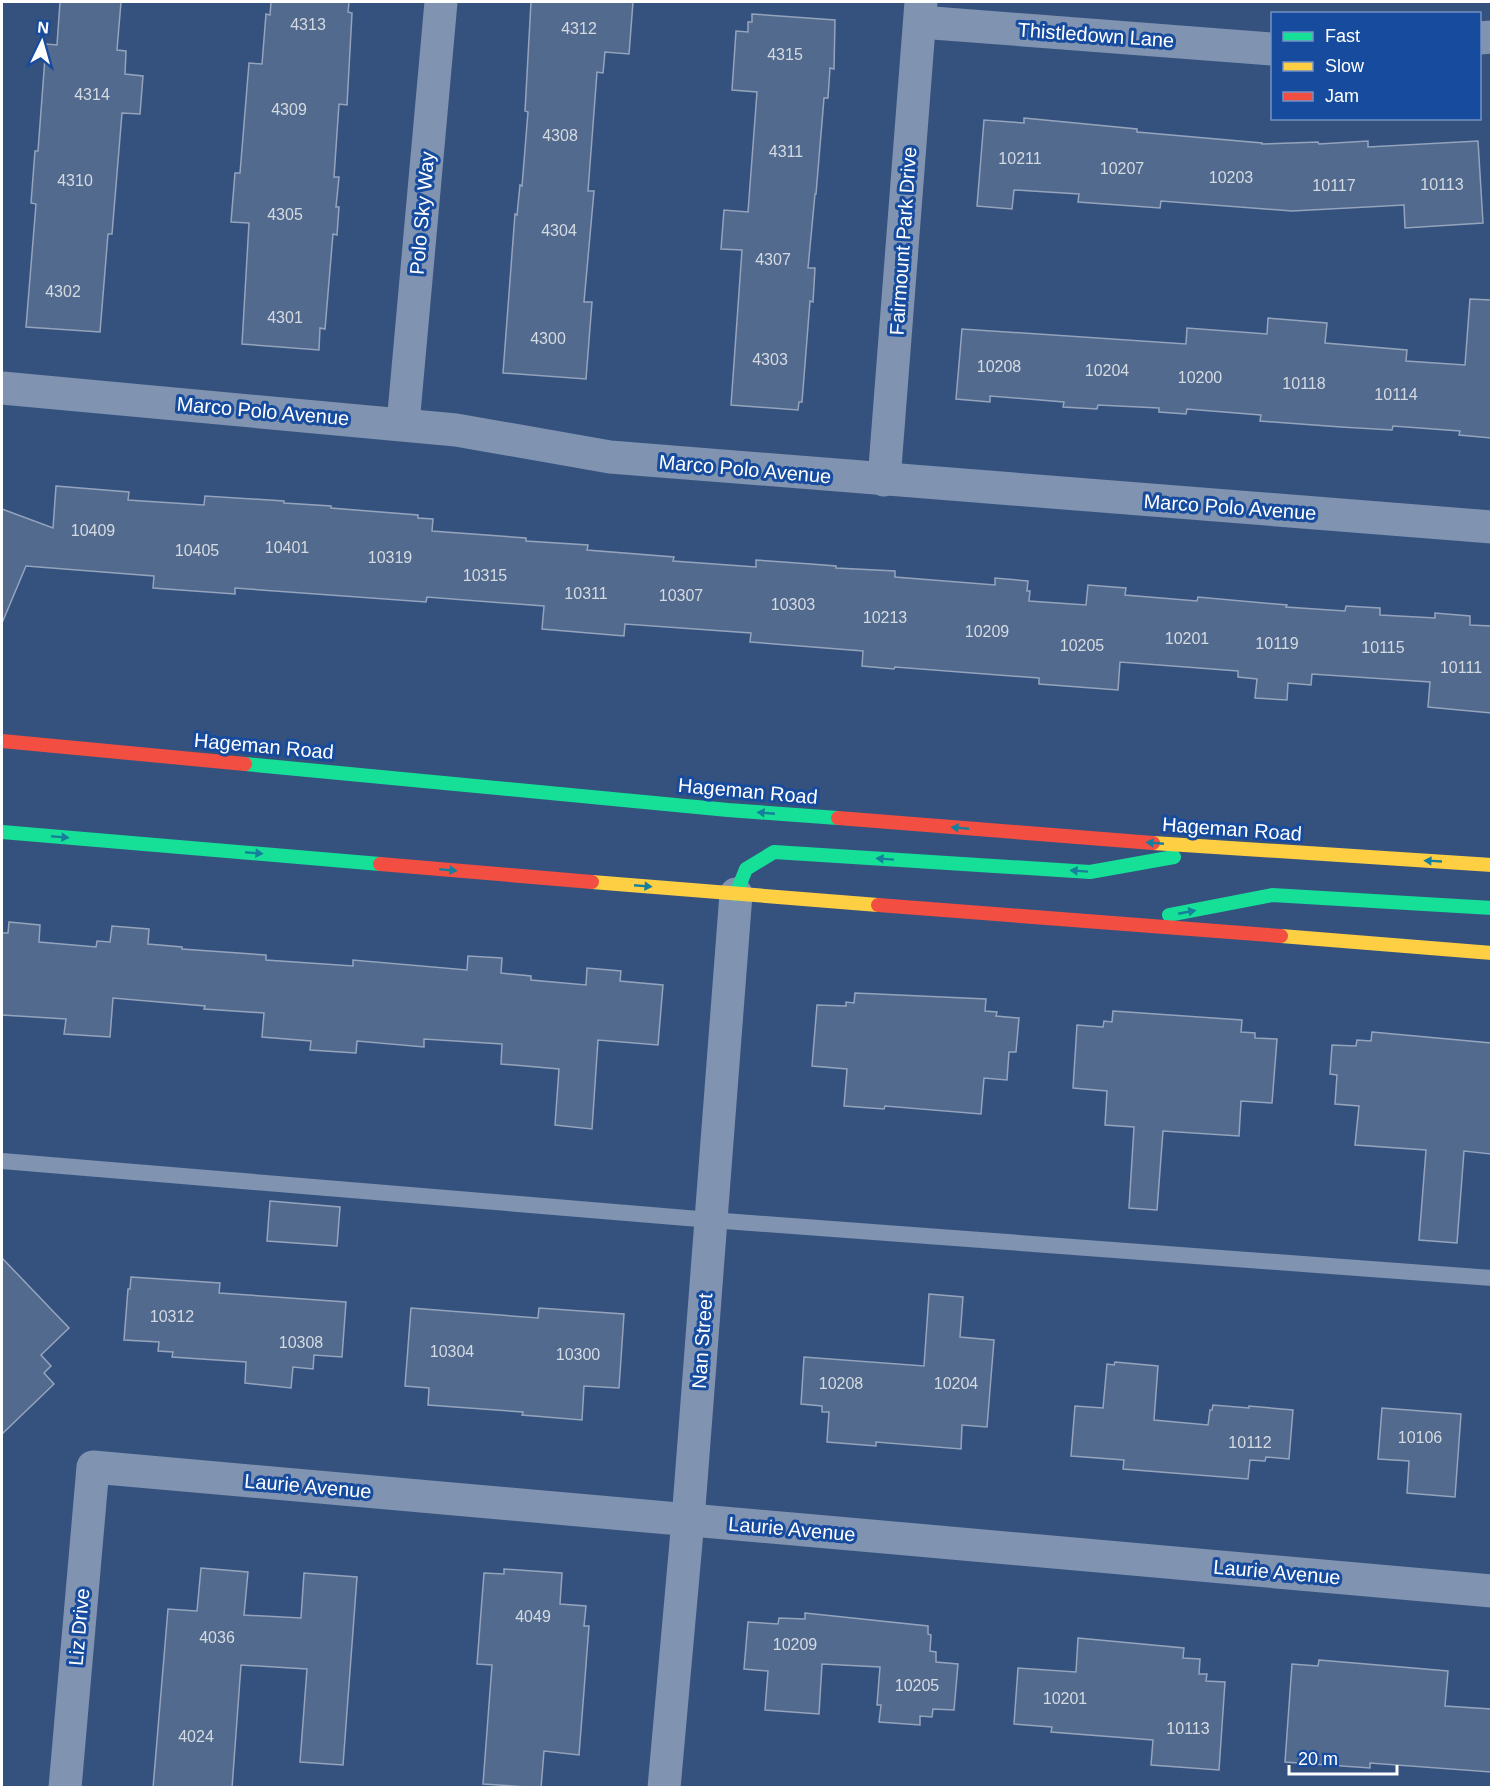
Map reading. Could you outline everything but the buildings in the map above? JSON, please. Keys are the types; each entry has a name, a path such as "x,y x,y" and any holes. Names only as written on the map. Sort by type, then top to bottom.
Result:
{"main road":[{"name":"Hageman Road","path":"2,741 728,810 1220,848 1491,865"},
{"path":"2,832 736,894 1491,953"},
{"path":"736,894 746,869 774,852 1090,872 1220,848"},
{"path":"1130,923 1272,895 1491,908"}],"street":[{"name":"Polo Sky Way","path":"403,424 441,2"},
{"name":"Thistledown Lane","path":"920,11 1271,49"},
{"name":"Fairmount Park Drive","path":"884,480 920,11"},
{"name":"Marco Polo Avenue","path":"2,388 456,430 610,458 1491,527"},
{"name":"Nan Street","path":"664,1788 688,1520 736,894"},
{"name":"Laurie Avenue","path":"93,1467 1491,1591"},
{"name":"Liz Drive","path":"65,1788 93,1467"}],"lane":[{"path":"2,1161 711,1220 1491,1278"}],"traffic: fast":[{"path":"245,764 728,810 838,818"},
{"path":"2,832 380,864"},
{"path":"736,894 746,869 774,852 1090,872 1174,857"},
{"path":"1169,915 1272,895 1492,908"}],"traffic: slow":[{"path":"1153,843 1492,865"},
{"path":"592,882 878,905"},
{"path":"1281,936 1492,953"}],"traffic: jam":[{"path":"2,741 245,764"},
{"path":"838,818 1153,843"},
{"path":"380,864 592,882"},
{"path":"878,905 1281,936"}]}
